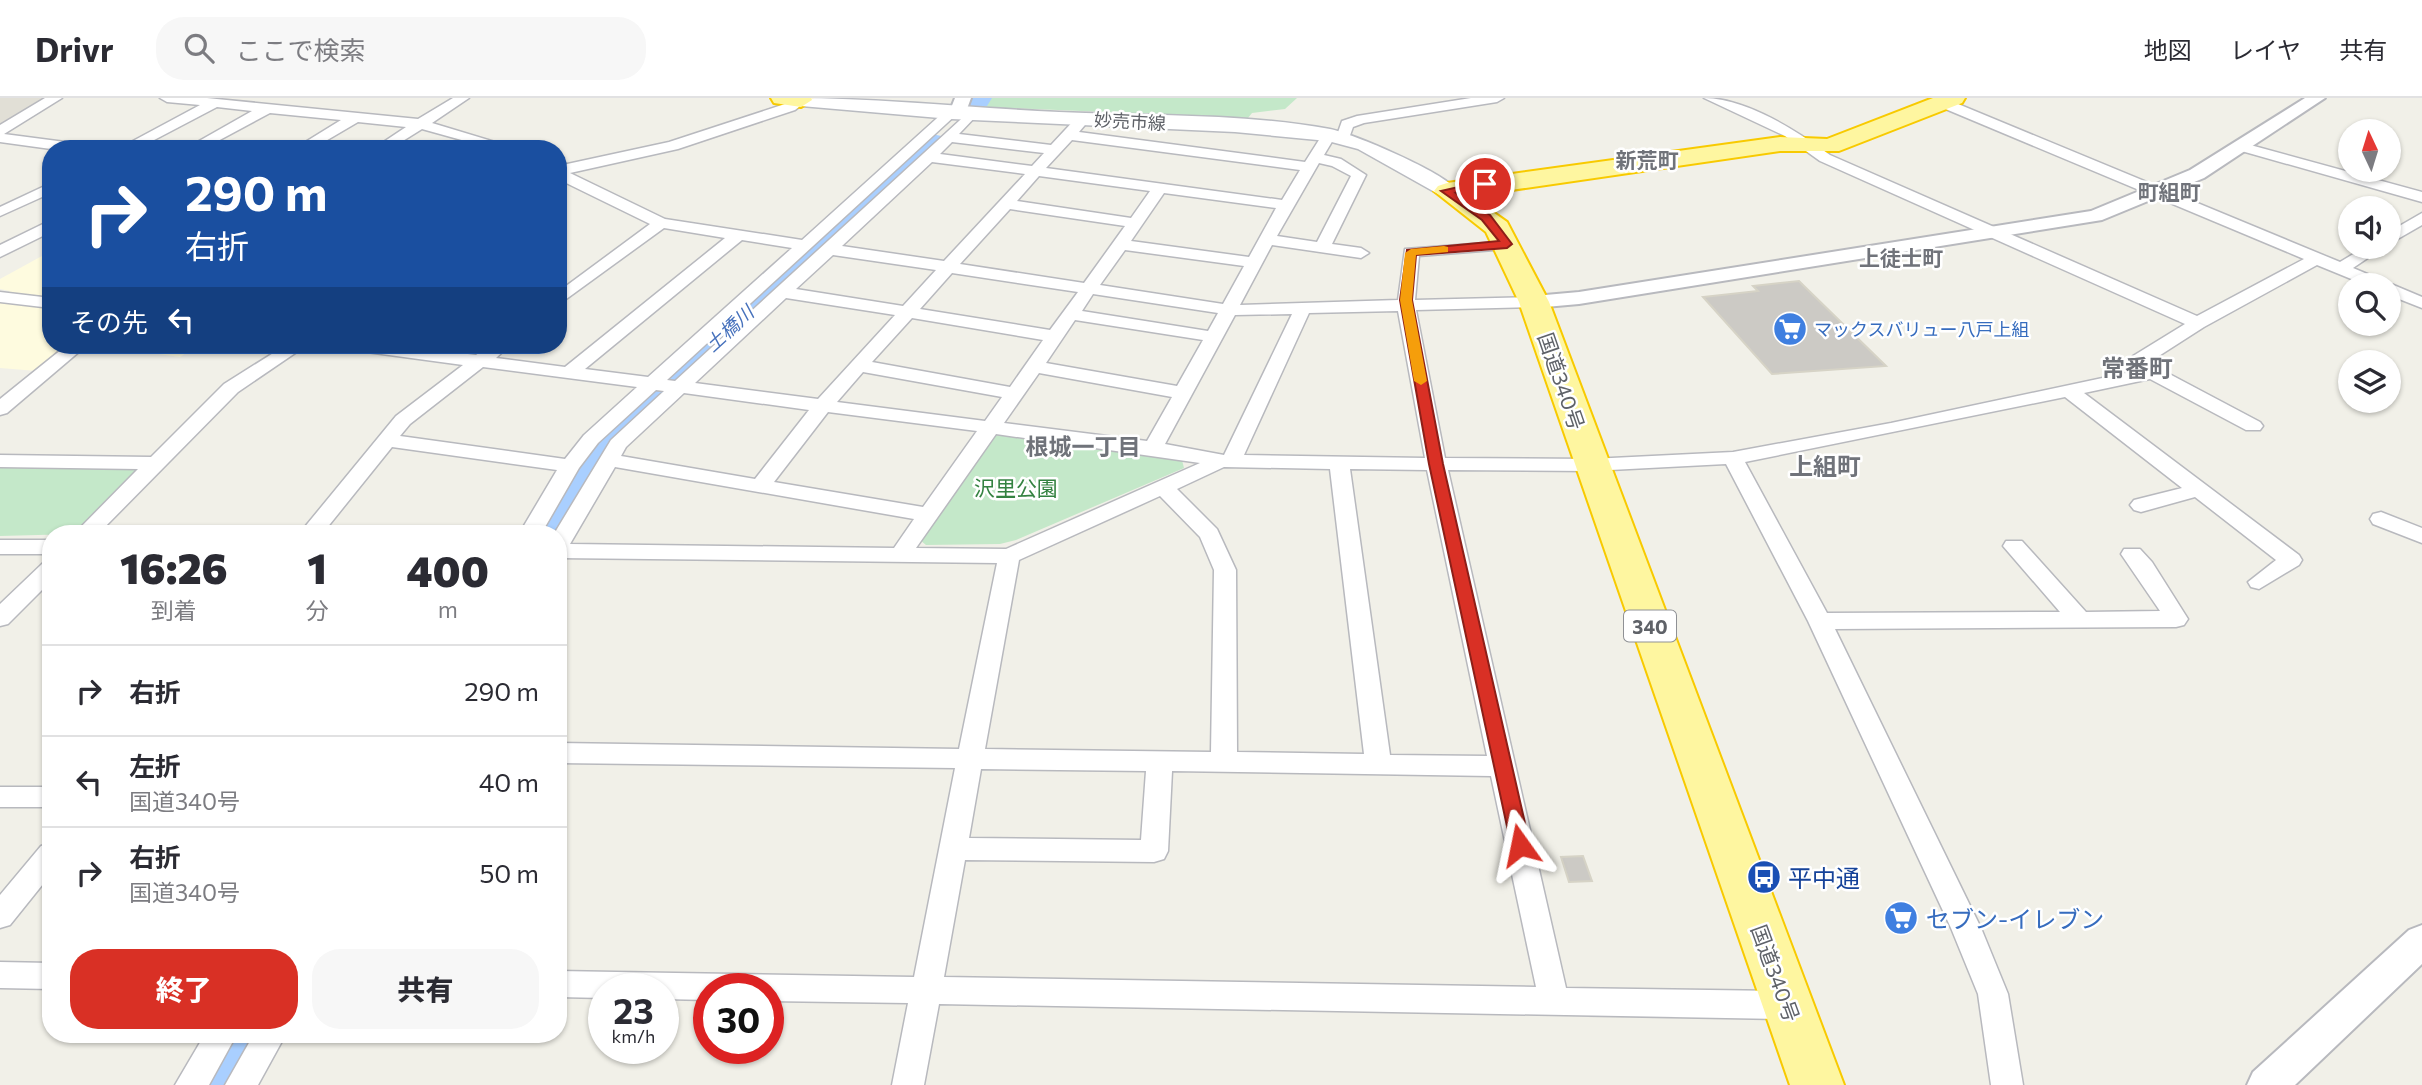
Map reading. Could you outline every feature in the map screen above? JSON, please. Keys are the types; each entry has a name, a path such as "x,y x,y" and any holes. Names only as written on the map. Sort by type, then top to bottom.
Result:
{"highway":[{"path":"1447,191 1780,145 1830,146 1948,100"},
{"name":"国道340号","path":"1447,191 1486,217 1507,244 1534,302 1817,1085"}],"main road":[{"name":"妙売市線","path":"794,99 1083,119 1340,132 1447,191"}],"street":[{"path":"0,131 55,98"},
{"path":"167,98 421,124 479,140"},
{"path":"395,140 462,98"},
{"path":"1153,448 1231,310 1286,205 1311,163 1340,132 1396,113 1497,98"},
{"path":"1711,98 1790,133 1825,158 2198,323"},
{"path":"829,249 1231,310 1534,302 1579,298 2095,216 2160,192 2244,147 2316,98"},
{"path":"567,170 683,143 790,107 794,99"},
{"path":"1948,100 2350,273"},
{"path":"143,140 215,103"},
{"path":"209,140 268,108"},
{"path":"567,533 618,444 929,157 949,137 961,110"},
{"path":"535,525 570,466 592,439 805,245 961,110"},
{"path":"316,140 356,117"},
{"path":"760,486 823,405 1083,119"},
{"path":"1069,135 1311,163 1336,162 1359,175 1322,248"},
{"path":"949,137 1056,150"},
{"path":"0,138 42,143"},
{"path":"2244,147 2422,197"},
{"path":"929,157 1286,205"},
{"path":"567,176 661,223 805,245"},
{"path":"900,555 1160,188"},
{"path":"1,212 42,192"},
{"path":"1007,204 1135,223"},
{"path":"1,212 42,219"},
{"path":"2401,231 2422,218"},
{"path":"0,253 42,219"},
{"path":"567,286 661,223"},
{"path":"570,372 737,236"},
{"path":"1268,240 1362,253"},
{"path":"1120,244 1256,263"},
{"path":"1507,244 1411,253 1406,306 1436,464 1554,1002"},
{"path":"2253,426 2153,373 2140,360 2198,323 2316,259"},
{"path":"2340,269 2356,259"},
{"path":"782,292 1054,336"},
{"path":"2401,294 2422,303"},
{"path":"0,297 42,302"},
{"path":"567,549 1009,556 1226,461 1303,308"},
{"path":"1070,314 1216,337"},
{"path":"0,410 67,354"},
{"path":"94,525 231,388 284,354"},
{"path":"424,354 1153,448 1226,461 1339,463 1591,465 1733,458 2070,392 2153,373"},
{"path":"317,525 403,419 489,354"},
{"path":"860,366 1013,393"},
{"path":"1032,366 1185,393"},
{"path":"2070,392 2291,561 2259,582"},
{"path":"386,440 570,466"},
{"path":"1733,458 1819,621 1966,928 1993,994 2007,1085"},
{"path":"608,460 928,515"},
{"path":"0,461 155,463"},
{"path":"1339,463 1378,765"},
{"path":"1162,488 1201,522 1221,552 1225,570 1224,764"},
{"path":"2141,505 2198,490"},
{"path":"2381,519 2422,536"},
{"path":"2014,546 2079,618"},
{"path":"0,547 42,547"},
{"path":"1819,621 2176,619 2144,567 2132,554"},
{"path":"908,1085 1009,556"},
{"path":"0,618 42,577"},
{"path":"567,754 1504,766"},
{"path":"954,849 1154,851 1159,763"},
{"path":"0,797 42,797"},
{"path":"0,916 42,865"},
{"path":"2267,1085 2422,941"},
{"path":"0,975 42,976"},
{"path":"567,984 1787,1005"},
{"path":"191,1085 217,1043"},
{"path":"241,1085 266,1043"}],"shaded area":[{"path":"0,98 45,98 0,125"},
{"path":"42,256 42,354 57,354 37,371 0,368 0,298 10,291 0,289 0,279"},
{"path":"158,354 185,354 180,357"}],"green space":[{"path":"976,98 1297,98 1285,109 1252,113 1248,118 983,107 976,104"},
{"name":"沢里公園","path":"996,435 1182,460 1184,468 1016,540 1000,544 926,545 920,540 991,438"},
{"path":"0,466 139,470 85,525 42,525 42,535 0,536"}],"building":[{"name":"マックスバリュー八戸上組","path":"1799,281 1886,366 1772,374 1703,297 1758,291 1753,286"},
{"path":"1583,856 1592,881 1569,882 1561,857"}],"waterway":[{"name":"土橋川","path":"554,525 600,449 615,432 932,142"},
{"name":"土橋川","path":"218,1085 243,1043"}],"slow traffic":[{"path":"1421,381 1406,300 1411,253 1444,250"}],"place":[{"name":"マックスバリュー八戸上組","path":"1790,329"},
{"name":"平中通","path":"1764,877"},
{"name":"セブン-イレブン","path":"1901,918"}],"district":[{"name":"新荒町","path":"1647,159"},
{"name":"町組町","path":"2169,191"},
{"name":"上徒士町","path":"1901,257"},
{"name":"常番町","path":"2137,367"},
{"name":"根城一丁目","path":"1083,446"},
{"name":"上組町","path":"1825,465"}],"route":[{"path":"1485,184 1447,191 1486,217 1507,244 1411,253 1406,300 1436,464 1520,845"}]}
